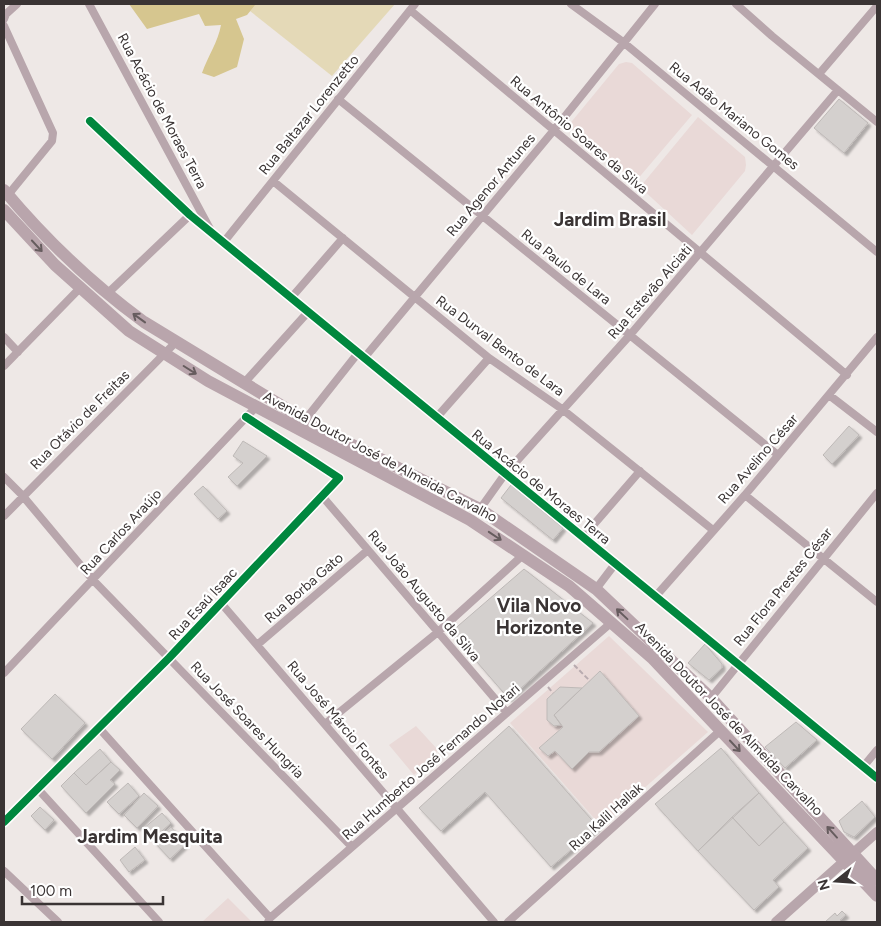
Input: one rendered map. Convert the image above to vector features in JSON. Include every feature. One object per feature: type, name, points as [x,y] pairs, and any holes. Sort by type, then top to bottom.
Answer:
[{"type":"main road","name":"Avenida Doutor José de Almeida Carvalho","points":[[6,193],[46,238],[123,307],[175,343],[305,420],[480,509],[596,589],[711,698],[849,858],[877,896]]},
{"type":"main road","name":"Avenida Doutor José de Almeida Carvalho","points":[[4,210],[80,288],[129,331],[208,381],[470,520],[569,586],[652,658],[849,858],[877,880]]},
{"type":"street","points":[[4,19],[6,14],[17,4]]},
{"type":"street","name":"Rua Acácio de Moraes Terra","points":[[89,4],[212,231]]},
{"type":"street","name":"Rua Adão Mariano Gomes","points":[[571,4],[623,42],[877,252]]},
{"type":"street","name":"Rua Agenor Antunes","points":[[305,420],[482,216],[655,4]]},
{"type":"street","points":[[739,4],[877,122]]},
{"type":"street","points":[[819,74],[877,6]]},
{"type":"street","name":"Rua Baltazar Lorenzetto","points":[[223,243],[413,7]]},
{"type":"street","name":"Rua Antônio Soares da Silva","points":[[413,7],[554,130],[846,375]]},
{"type":"street","points":[[4,26],[53,132],[52,141],[6,193]]},
{"type":"street","name":"Rua Estevão Alciati","points":[[480,509],[505,474],[630,335],[838,90]]},
{"type":"street","name":"Rua Paulo de Lara","points":[[338,99],[778,455]]},
{"type":"street","name":"Rua Acácio de Moraes Terra","points":[[90,121],[190,215],[212,231],[223,243],[877,778]]},
{"type":"street","name":"Rua Durval Bento de Lara","points":[[273,181],[489,358],[562,410],[713,530]]},
{"type":"street","points":[[108,293],[190,215]]},
{"type":"street","points":[[291,298],[343,238]]},
{"type":"street","points":[[4,366],[80,288]]},
{"type":"street","points":[[244,383],[308,312]]},
{"type":"street","points":[[4,337],[18,352]]},
{"type":"street","name":"Rua Avelino César","points":[[655,596],[745,495],[877,337]]},
{"type":"street","name":"Rua Otávio de Freitas","points":[[4,516],[22,495],[175,343]]},
{"type":"street","points":[[437,417],[489,358]]},
{"type":"street","points":[[829,395],[877,432]]},
{"type":"street","name":"Rua Carlos Araújo","points":[[4,674],[256,407]]},
{"type":"street","name":"Rua Esaú Isaac","points":[[4,822],[169,658],[339,478],[246,418]]},
{"type":"street","points":[[583,537],[640,471]]},
{"type":"street","name":"Rua José Soares Hungria","points":[[4,477],[22,495],[93,580],[352,847]]},
{"type":"street","name":"Rua Flora Prestes César","points":[[711,698],[737,663],[877,493]]},
{"type":"street","points":[[745,495],[877,602]]},
{"type":"street","name":"Rua João Augusto da Silva","points":[[322,496],[507,713]]},
{"type":"street","name":"Rua Borba Gato","points":[[257,645],[368,550]]},
{"type":"street","points":[[324,724],[438,632],[523,555]]},
{"type":"street","points":[[596,589],[616,564]]},
{"type":"street","name":"Rua José Márcio Fontes","points":[[221,603],[494,922]]},
{"type":"street","name":"Rua Humberto José Fernando Notari","points":[[269,920],[612,622]]},
{"type":"street","points":[[99,728],[269,920]]},
{"type":"street","name":"Rua Kalil Hallak","points":[[508,922],[721,730]]},
{"type":"street","points":[[863,767],[877,750]]},
{"type":"street","points":[[37,788],[160,922]]},
{"type":"street","points":[[776,922],[877,832]]},
{"type":"street","points":[[4,871],[58,922]]},
{"type":"path","points":[[569,660],[590,681]]},
{"type":"shaded area","points":[[129,4],[256,4],[247,15],[236,19],[244,39],[237,67],[214,77],[202,73],[218,37],[221,25],[205,26],[199,14],[147,29]]},
{"type":"shaded area","points":[[256,4],[395,4],[332,76],[250,11]]},
{"type":"shaded area","points":[[632,63],[692,115],[636,181],[568,126],[619,64]]},
{"type":"shaded area","points":[[698,117],[745,157],[746,165],[745,171],[692,235],[640,187]]},
{"type":"shaded area","points":[[609,636],[708,732],[601,826],[510,723]]},
{"type":"shaded area","points":[[416,726],[438,750],[414,775],[389,745]]},
{"type":"shaded area","points":[[228,898],[252,922],[202,922]]},
{"type":"building","points":[[839,99],[868,123],[844,153],[814,128]]},
{"type":"building","points":[[849,426],[859,435],[832,464],[823,455]]},
{"type":"building","points":[[243,441],[267,456],[237,486],[228,477],[243,463],[233,456]]},
{"type":"building","points":[[511,485],[563,528],[553,540],[501,498]]},
{"type":"building","points":[[203,486],[227,511],[218,519],[194,494]]},
{"type":"building","points":[[524,569],[593,623],[509,699],[451,632]]},
{"type":"building","points":[[705,644],[722,664],[722,668],[709,680],[688,663]]},
{"type":"building","points":[[600,671],[639,716],[599,752],[589,752],[572,769],[555,751],[548,756],[539,748],[563,727],[554,715]]},
{"type":"building","points":[[560,687],[582,688],[554,715],[561,725],[554,726],[547,720],[547,699]]},
{"type":"building","points":[[55,694],[85,723],[52,759],[21,729]]},
{"type":"building","points":[[796,722],[817,740],[785,768],[765,747]]},
{"type":"building","points":[[509,726],[598,827],[551,867],[485,792],[441,831],[419,808]]},
{"type":"building","points":[[721,748],[759,793],[698,851],[655,804]]},
{"type":"building","points":[[100,749],[111,762],[86,785],[74,773]]},
{"type":"building","points":[[111,762],[120,770],[110,780],[115,784],[86,813],[61,786],[74,773],[86,785]]},
{"type":"building","points":[[128,783],[139,796],[119,814],[107,802]]},
{"type":"building","points":[[144,793],[158,806],[137,828],[124,815]]},
{"type":"building","points":[[759,793],[784,822],[759,846],[732,817]]},
{"type":"building","points":[[862,801],[875,817],[854,837],[844,832],[839,821]]},
{"type":"building","points":[[40,807],[54,820],[45,830],[31,816]]},
{"type":"building","points":[[162,813],[171,823],[153,839],[144,828]]},
{"type":"building","points":[[732,817],[759,846],[784,822],[808,848],[773,880],[779,887],[754,910],[698,851]]},
{"type":"building","points":[[171,827],[186,844],[170,859],[154,842]]},
{"type":"building","points":[[135,847],[145,860],[129,872],[120,860]]},
{"type":"building","points":[[842,911],[846,915],[840,920],[842,922],[825,922],[835,913],[837,916]]},
{"type":"cycle path","points":[[90,121],[190,215],[877,778]]},
{"type":"cycle path","points":[[4,822],[169,658],[339,478],[246,417]]},
{"type":"district","name":"Jardim Brasil","points":[[610,219]]},
{"type":"district","name":"Vila Novo Horizonte","points":[[539,616]]},
{"type":"district","name":"Jardim Mesquita","points":[[150,836]]}]
